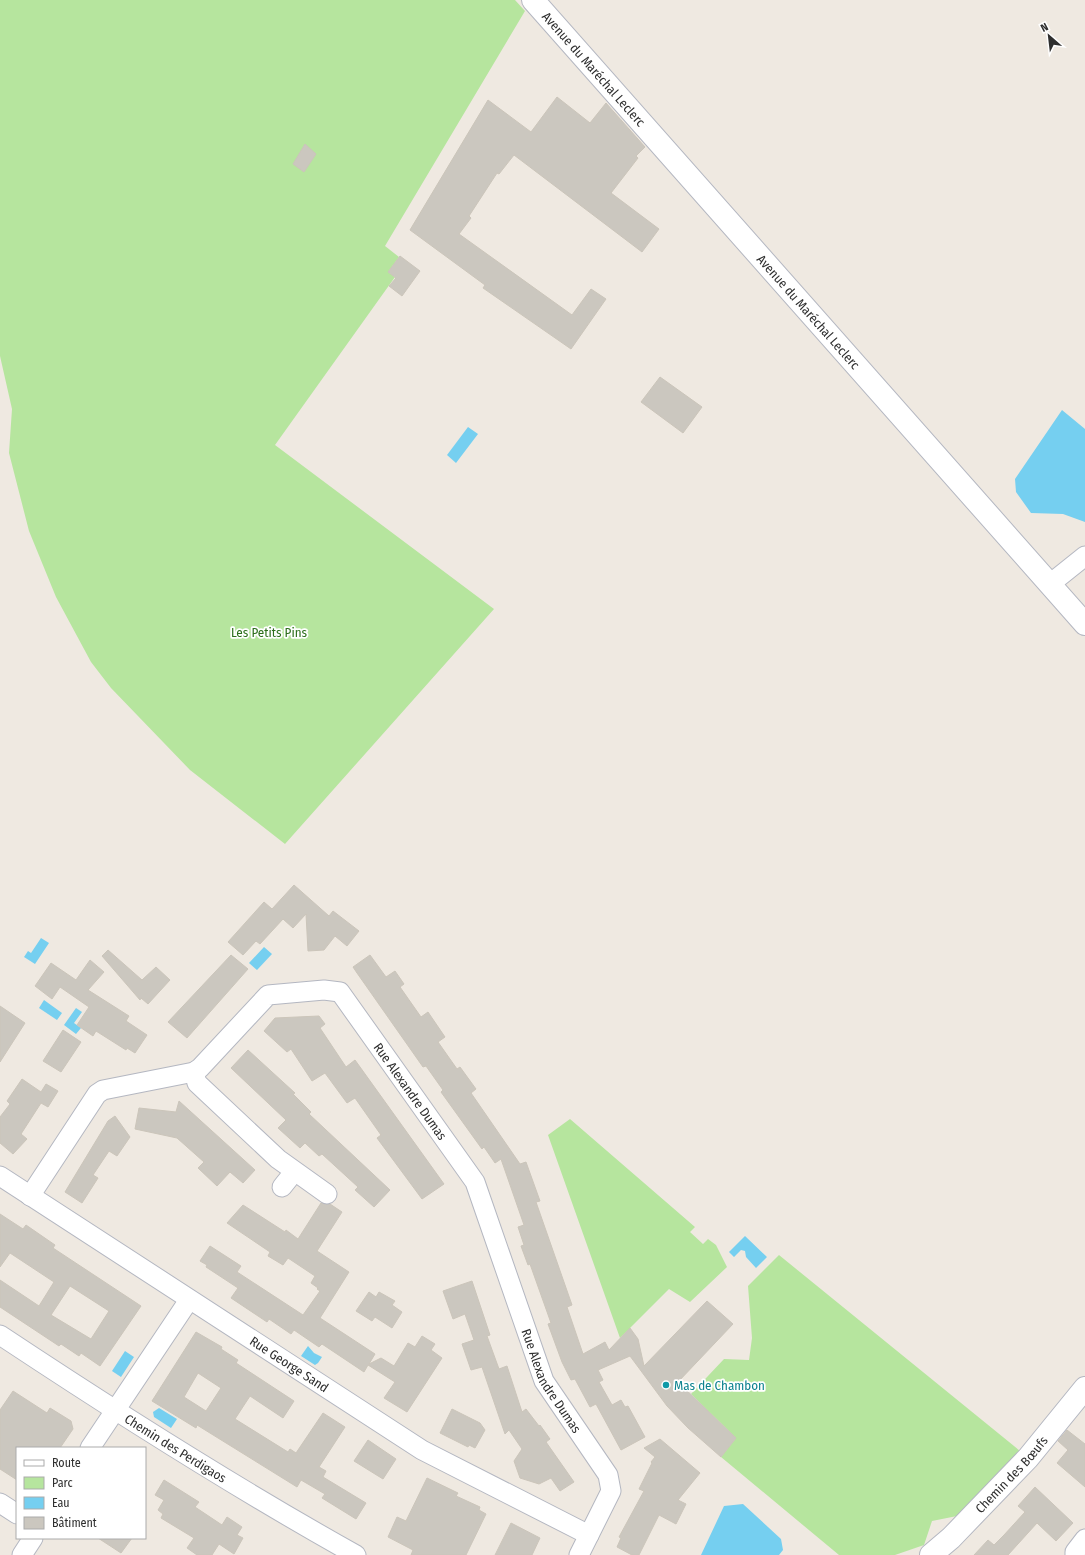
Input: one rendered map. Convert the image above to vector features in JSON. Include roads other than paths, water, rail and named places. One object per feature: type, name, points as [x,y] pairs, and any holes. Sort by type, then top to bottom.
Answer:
[{"type":"main road","name":"Avenue du Maréchal Leclerc","points":[[533,0],[1085,624]]},
{"type":"main road","name":"Chemin des Bœufs","points":[[932,1555],[951,1538],[1028,1458],[1085,1388]]},
{"type":"street","points":[[1050,584],[1085,556]]},
{"type":"street","name":"Rue Alexandre Dumas","points":[[194,1072],[200,1068],[268,995],[324,990],[340,992],[475,1182],[544,1381],[608,1475],[611,1491],[579,1555]]},
{"type":"street","points":[[30,1196],[97,1094],[103,1090],[194,1072],[197,1083],[278,1159],[294,1172],[327,1194]]},
{"type":"street","points":[[282,1187],[294,1172]]},
{"type":"street","name":"Rue George Sand","points":[[0,1176],[422,1450],[589,1536]]},
{"type":"street","points":[[91,1447],[189,1300]]},
{"type":"street","name":"Chemin des Perdigaos","points":[[0,1335],[114,1411],[279,1512],[356,1555]]},
{"type":"street","points":[[0,1503],[16,1513]]},
{"type":"street","points":[[22,1555],[32,1539]]},
{"type":"street","points":[[1075,1555],[1074,1552],[1085,1539]]},
{"type":"water","points":[[1062,410],[1085,429],[1085,522],[1063,514],[1031,513],[1016,492],[1015,479]]},
{"type":"water","points":[[468,427],[478,434],[456,463],[447,455]]},
{"type":"water","points":[[41,938],[49,943],[35,964],[24,957],[28,951],[31,953]]},
{"type":"water","points":[[264,947],[272,954],[257,970],[249,963]]},
{"type":"water","points":[[44,1000],[62,1013],[57,1020],[39,1008]]},
{"type":"water","points":[[76,1008],[82,1012],[74,1023],[81,1028],[76,1034],[64,1025]]},
{"type":"water","points":[[745,1236],[767,1257],[756,1268],[746,1257],[745,1251],[741,1250],[734,1257],[729,1252]]},
{"type":"water","points":[[308,1346],[314,1353],[322,1357],[315,1365],[301,1356]]},
{"type":"water","points":[[125,1351],[134,1357],[121,1377],[112,1371]]},
{"type":"water","points":[[159,1408],[177,1419],[171,1428],[154,1417],[153,1412]]},
{"type":"water","points":[[743,1504],[781,1539],[783,1550],[779,1555],[701,1555],[724,1506]]},
{"type":"place","name":"Mas de Chambon","points":[[666,1385]]},
{"type":"park label","name":"Les Petits Pins","points":[[269,632]]}]
